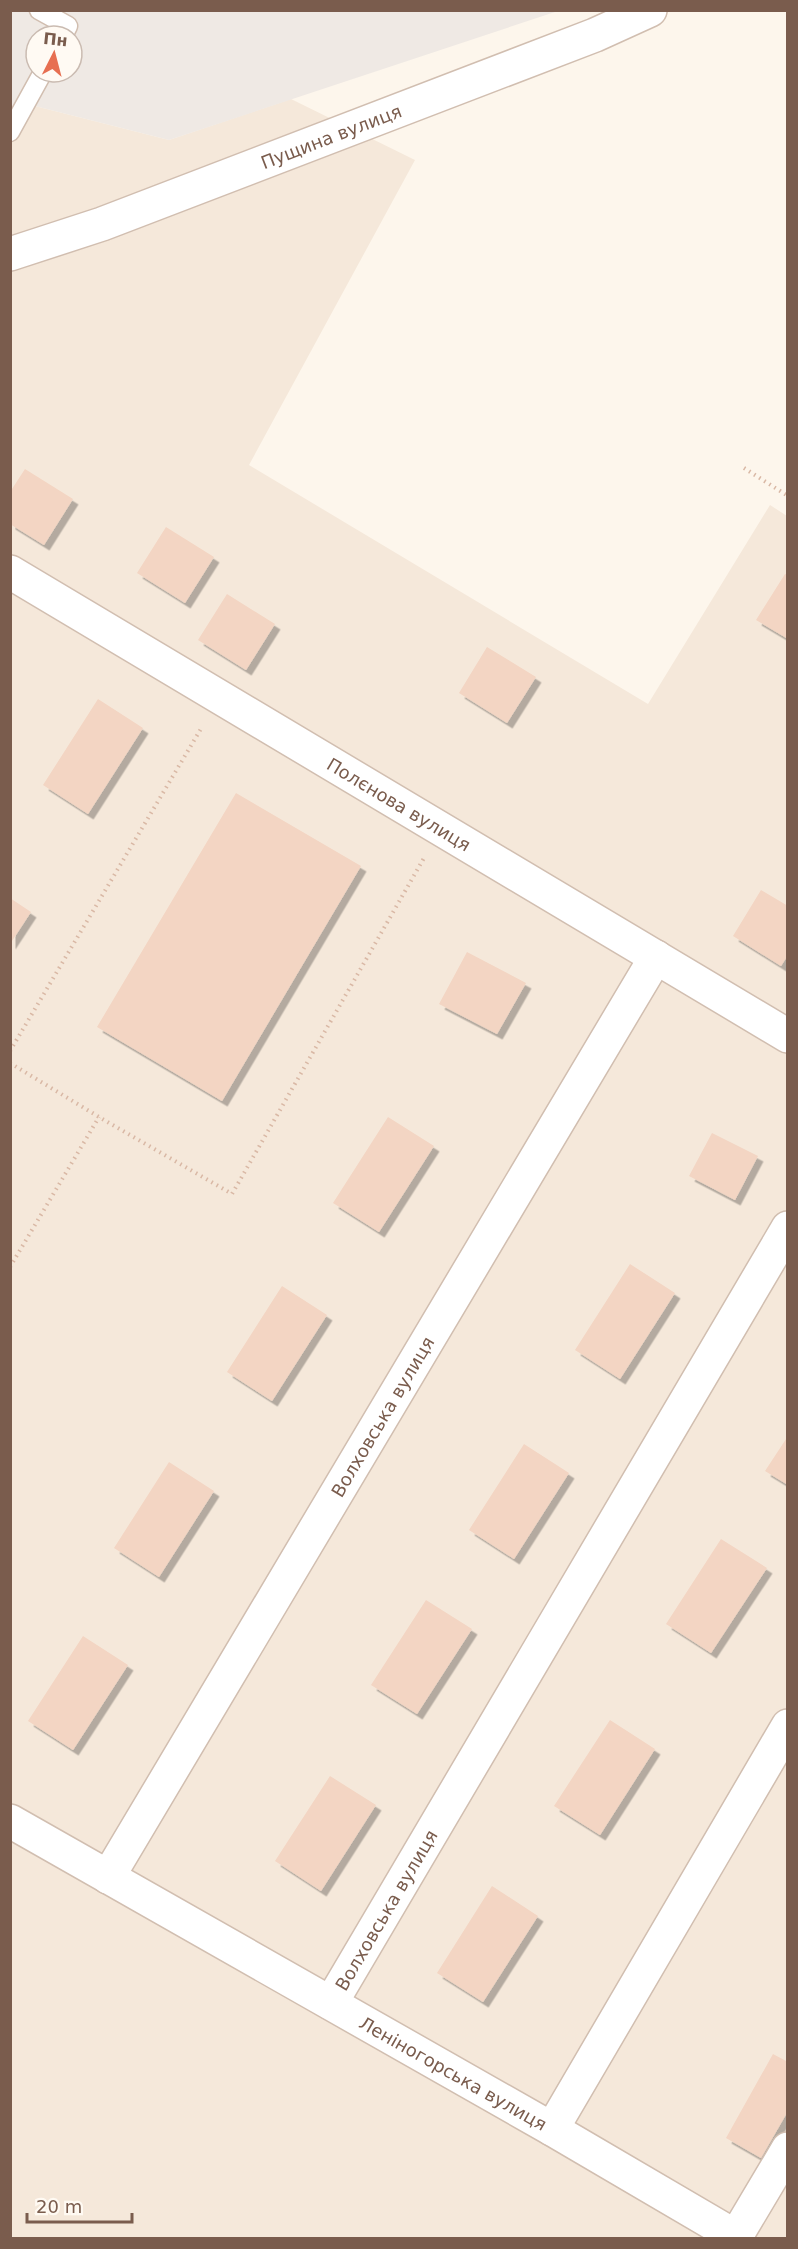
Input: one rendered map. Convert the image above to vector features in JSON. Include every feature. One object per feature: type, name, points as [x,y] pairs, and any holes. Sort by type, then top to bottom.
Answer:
[{"type":"street","name":"Пущина вулиця","points":[[10,254],[146,207],[595,35],[650,10]]},
{"type":"street","name":"Полєнова вулиця","points":[[10,572],[788,1036]]},
{"type":"street","name":"Волховська вулиця","points":[[108,1877],[656,957]]},
{"type":"street","name":"Волховська вулиця","points":[[331,2004],[788,1228]]},
{"type":"street","points":[[552,2129],[788,1726]]},
{"type":"street","name":"Леніногорська вулиця","points":[[10,1821],[552,2129],[736,2238]]},
{"type":"street","points":[[736,2238],[788,2149]]},
{"type":"lane","points":[[39,10],[64,24]]},
{"type":"lane","points":[[10,132],[36,84]]},
{"type":"path","points":[[744,468],[788,496]]},
{"type":"path","points":[[10,1051],[220,697]]},
{"type":"path","points":[[10,1063],[232,1194],[441,829]]},
{"type":"path","points":[[10,1267],[99,1117]]},
{"type":"shaded area","points":[[11,11],[558,11],[169,140],[31,105],[11,136]]},
{"type":"shaded area","points":[[291,99],[415,160],[249,465],[648,704],[770,505],[787,516],[787,2238],[11,2238],[10,136],[31,105],[169,140]]},
{"type":"building","points":[[25,469],[73,499],[44,545],[10,524],[10,492]]},
{"type":"building","points":[[166,527],[214,557],[185,603],[137,573]]},
{"type":"building","points":[[785,574],[788,575],[788,639],[756,620]]},
{"type":"building","points":[[227,594],[275,624],[246,670],[198,640]]},
{"type":"building","points":[[487,647],[536,677],[507,723],[459,693]]},
{"type":"building","points":[[98,699],[143,728],[88,814],[43,785]]},
{"type":"building","points":[[236,793],[361,866],[222,1101],[97,1027]]},
{"type":"building","points":[[761,890],[788,906],[788,955],[781,966],[733,936]]},
{"type":"building","points":[[10,898],[31,912],[10,944]]},
{"type":"building","points":[[467,952],[526,983],[497,1034],[439,1004]]},
{"type":"building","points":[[388,1117],[434,1146],[379,1232],[333,1203]]},
{"type":"building","points":[[712,1133],[758,1156],[735,1200],[689,1176]]},
{"type":"building","points":[[630,1264],[675,1293],[620,1379],[575,1350]]},
{"type":"building","points":[[282,1286],[327,1315],[272,1401],[227,1372]]},
{"type":"building","points":[[788,1436],[788,1485],[765,1471]]},
{"type":"building","points":[[524,1444],[569,1473],[514,1559],[469,1530]]},
{"type":"building","points":[[169,1462],[214,1491],[159,1577],[114,1548]]},
{"type":"building","points":[[721,1539],[767,1568],[711,1653],[666,1624]]},
{"type":"building","points":[[426,1600],[472,1629],[417,1714],[371,1685]]},
{"type":"building","points":[[83,1636],[128,1665],[73,1750],[28,1721]]},
{"type":"building","points":[[610,1720],[655,1749],[600,1835],[554,1806]]},
{"type":"building","points":[[330,1776],[376,1805],[321,1891],[275,1861]]},
{"type":"building","points":[[492,1886],[538,1916],[483,2002],[437,1973]]},
{"type":"building","points":[[773,2054],[788,2062],[788,2111],[761,2158],[726,2138]]}]
